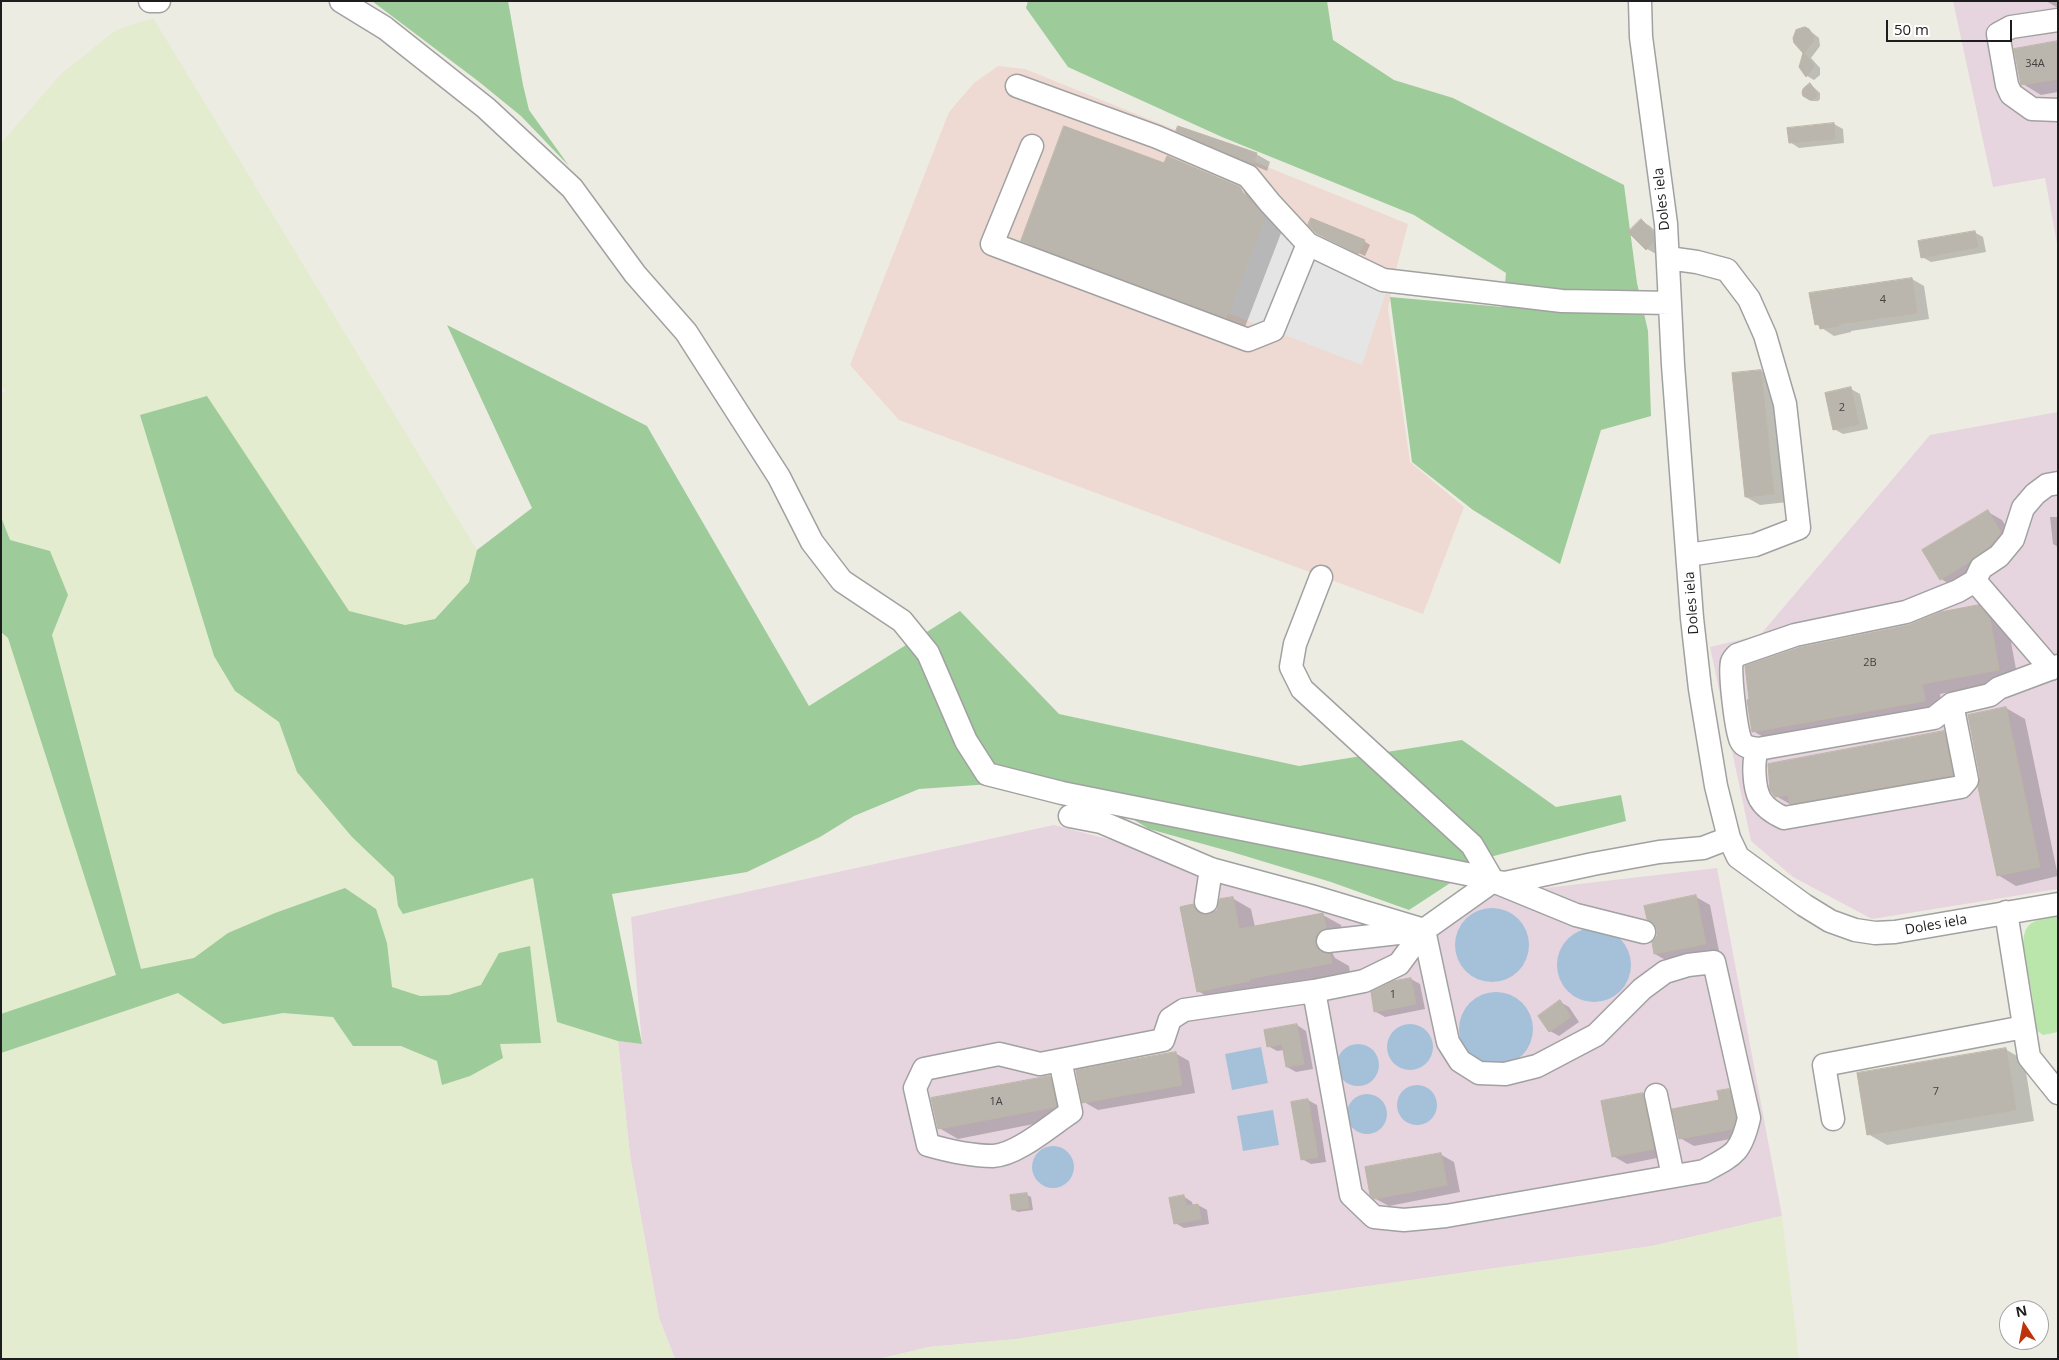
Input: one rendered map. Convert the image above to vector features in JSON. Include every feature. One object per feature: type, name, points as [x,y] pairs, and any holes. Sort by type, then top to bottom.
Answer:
[{"type":"street","points":[[150,1],[159,1]]},
{"type":"street","points":[[341,1],[385,28],[478,102],[572,188],[636,274],[686,332],[779,477],[812,542],[842,581],[902,621],[928,653],[966,741],[986,774],[1062,794],[1359,851],[1505,883],[1602,862],[1659,852],[1703,848],[1729,838]]},
{"type":"street","name":"Doles iela","points":[[1640,1],[1641,37],[1662,186],[1688,555],[1700,689],[1716,786],[1729,838],[1738,857],[1804,905],[1830,921],[1855,930],[1875,933],[1895,932],[2058,904]]},
{"type":"street","points":[[2058,20],[2011,27],[1998,34],[2007,85],[2011,94],[2032,109],[2058,110]]},
{"type":"street","points":[[1018,86],[1157,137],[1248,176],[1308,244],[1383,280],[1562,301],[1670,303]]},
{"type":"street","points":[[1032,146],[992,244],[1248,340],[1273,330],[1308,244]]},
{"type":"street","points":[[1668,258],[1697,262],[1726,270],[1749,298],[1766,335],[1785,404],[1799,528],[1755,545],[1688,555]]},
{"type":"street","points":[[1975,580],[2054,668],[1999,688],[1990,695],[1952,704],[1934,718],[1758,749],[1747,747],[1741,742],[1732,679],[1732,662],[1737,655],[1812,630],[1906,612],[1958,591],[1975,580],[1981,568],[1999,556],[2013,539],[2023,508],[2034,494],[2047,485],[2058,483]]},
{"type":"street","points":[[1321,577],[1295,644],[1291,667],[1302,689],[1472,845],[1493,881],[1576,916],[1644,932]]},
{"type":"street","points":[[1758,749],[1753,758],[1759,798],[1772,813],[1784,818],[1962,787],[1967,780],[1952,704]]},
{"type":"street","points":[[1070,816],[1101,822],[1211,869],[1312,896],[1424,930]]},
{"type":"street","points":[[1206,902],[1211,869]]},
{"type":"street","points":[[1060,1060],[1071,1112],[1016,1149],[995,1156],[952,1151],[928,1145],[915,1088],[924,1070],[999,1054],[1040,1064],[1060,1060],[1163,1040],[1170,1019],[1184,1010],[1222,996],[1314,991],[1364,981],[1398,964],[1424,930],[1493,881]]},
{"type":"street","points":[[2006,912],[2029,1057],[2058,1093]]},
{"type":"street","points":[[1328,941],[1424,930]]},
{"type":"street","points":[[1314,991],[1351,1195],[1374,1217],[1404,1220],[1446,1216],[1704,1171],[1730,1157],[1744,1140],[1749,1118],[1714,962],[1688,965],[1665,972],[1642,989],[1596,1035],[1537,1066],[1505,1074],[1479,1073],[1460,1061],[1448,1042],[1424,930]]},
{"type":"street","points":[[1833,1119],[1824,1065],[2024,1028]]},
{"type":"street","points":[[1656,1095],[1673,1176]]},
{"type":"shaded area","points":[[1953,1],[2058,1],[2058,249],[2045,178],[1993,187]]},
{"type":"shaded area","points":[[998,66],[1025,69],[1408,224],[1393,281],[1388,309],[1410,462],[1464,507],[1423,614],[899,420],[850,365],[949,112],[974,83]]},
{"type":"shaded area","points":[[1270,203],[1308,244],[1391,277],[1362,365],[1228,313]]},
{"type":"shaded area","points":[[2058,412],[2058,889],[1872,919],[1793,877],[1751,841],[1710,647],[1760,635],[1930,435]]},
{"type":"shaded area","points":[[1054,825],[1414,919],[1485,895],[1717,868],[1782,1216],[1652,1246],[1206,1309],[1017,1339],[929,1347],[879,1359],[675,1359],[659,1318],[630,1156],[618,1041],[642,1044],[631,917]]},
{"type":"green space","points":[[372,1],[508,1],[529,110],[569,166],[521,116]]},
{"type":"green space","points":[[1028,1],[1327,1],[1333,40],[1394,80],[1453,98],[1624,185],[1637,283],[1648,331],[1651,416],[1601,430],[1560,564],[1473,510],[1412,462],[1390,297],[1503,307],[1506,273],[1414,215],[1222,137],[1068,67],[1026,8]]},
{"type":"green space","points":[[153,18],[477,550],[469,582],[435,619],[405,625],[349,611],[207,396],[235,691],[279,722],[298,772],[352,837],[394,877],[398,906],[533,877],[557,1022],[618,1041],[630,1156],[659,1318],[675,1359],[1,1359],[1,393],[6,392],[1,384],[1,143],[61,74],[116,30]]},
{"type":"green space","points":[[447,325],[647,426],[809,706],[960,611],[1059,714],[1299,766],[1462,740],[1556,807],[1621,795],[1626,821],[1490,857],[1409,910],[1331,882],[1149,829],[1077,785],[1005,783],[919,789],[854,816],[820,837],[747,872],[612,894],[642,1044],[618,1041],[557,1022],[533,878],[403,914],[398,906],[394,877],[352,837],[297,772],[279,722],[235,691],[214,656],[140,415],[207,396],[349,611],[405,625],[435,619],[469,582],[477,550],[532,508]]},
{"type":"green space","points":[[1,517],[10,540],[50,551],[68,595],[52,635],[141,969],[194,958],[228,933],[275,913],[345,888],[376,909],[387,943],[392,987],[420,996],[449,995],[481,985],[499,953],[530,946],[541,1043],[500,1044],[503,1058],[470,1076],[442,1085],[437,1061],[401,1046],[353,1046],[333,1017],[283,1013],[223,1024],[178,993],[1,1053],[1,1014],[116,975],[8,638],[1,632]]},
{"type":"green space","points":[[2058,916],[2058,1032],[2043,1035],[2036,1030],[2034,1021],[2033,999],[2024,955],[2023,939],[2030,924],[2038,920]]},
{"type":"green space","points":[[1782,1216],[1799,1359],[879,1359],[929,1347],[1017,1339],[1206,1309],[1652,1246]]},
{"type":"water","points":[[1492,908],[1513,914],[1523,924],[1529,945],[1523,966],[1513,976],[1492,982],[1471,976],[1461,966],[1455,945],[1461,924],[1471,914]]},
{"type":"water","points":[[1594,928],[1608,931],[1620,939],[1628,951],[1631,965],[1628,979],[1620,991],[1608,999],[1594,1002],[1580,999],[1568,991],[1560,979],[1557,965],[1560,951],[1568,939],[1580,931]]},
{"type":"water","points":[[1496,992],[1510,995],[1522,1003],[1530,1015],[1533,1029],[1530,1043],[1522,1055],[1510,1063],[1496,1066],[1482,1063],[1470,1055],[1462,1043],[1459,1029],[1462,1015],[1470,1003],[1482,995]]},
{"type":"water","points":[[1415,1024],[1419,1025],[1429,1034],[1432,1038],[1432,1056],[1423,1066],[1415,1070],[1405,1070],[1397,1066],[1388,1056],[1387,1042],[1391,1034],[1401,1025]]},
{"type":"water","points":[[1358,1044],[1373,1050],[1379,1065],[1373,1080],[1358,1086],[1343,1080],[1337,1065],[1343,1050]]},
{"type":"water","points":[[1261,1047],[1268,1083],[1232,1090],[1225,1054]]},
{"type":"water","points":[[1413,1085],[1421,1085],[1428,1088],[1434,1094],[1437,1105],[1434,1116],[1428,1122],[1421,1125],[1413,1125],[1406,1122],[1400,1116],[1397,1109],[1397,1101],[1400,1094],[1406,1088]]},
{"type":"water","points":[[1363,1094],[1371,1094],[1378,1097],[1384,1103],[1387,1114],[1384,1125],[1378,1131],[1371,1134],[1363,1134],[1356,1131],[1350,1125],[1347,1118],[1347,1110],[1350,1103],[1356,1097]]},
{"type":"water","points":[[1273,1110],[1279,1145],[1243,1151],[1237,1116]]},
{"type":"water","points":[[1057,1146],[1065,1149],[1071,1155],[1074,1167],[1071,1179],[1065,1185],[1049,1188],[1041,1185],[1035,1179],[1032,1163],[1035,1155],[1041,1149]]},
{"type":"building","points":[[1805,27],[1809,29],[1814,37],[1813,42],[1804,53],[1813,63],[1814,67],[1806,77],[1799,67],[1803,53],[1794,43],[1793,38],[1796,30]]},
{"type":"building","points":[[2058,41],[2058,79],[2021,85],[2014,49]]},
{"type":"building","points":[[1810,83],[1817,93],[1816,97],[1810,100],[1803,96],[1802,93],[1803,89]]},
{"type":"building","points":[[1834,123],[1835,139],[1789,143],[1787,128]]},
{"type":"building","points":[[1064,126],[1164,163],[1167,156],[1240,187],[1243,193],[1265,216],[1226,318],[1021,241]]},
{"type":"building","points":[[1178,126],[1257,153],[1253,164],[1176,131]]},
{"type":"building","points":[[1311,218],[1365,240],[1358,254],[1316,233],[1308,225]]},
{"type":"building","points":[[1641,219],[1653,232],[1654,242],[1646,250],[1628,232]]},
{"type":"building","points":[[1975,231],[1978,247],[1921,258],[1918,241]]},
{"type":"building","points":[[1912,278],[1917,313],[1839,324],[1839,326],[1820,329],[1819,324],[1815,325],[1809,293]]},
{"type":"building","points":[[1761,370],[1774,494],[1745,497],[1732,373]]},
{"type":"building","points":[[1851,387],[1859,424],[1833,430],[1825,393]]},
{"type":"building","points":[[1988,510],[2001,533],[1990,546],[1940,580],[1922,550]]},
{"type":"building","points":[[1979,605],[1990,619],[1999,670],[1922,684],[1925,701],[1752,732],[1747,700],[1749,699],[1745,666],[1798,648],[1909,625],[1941,612]]},
{"type":"building","points":[[2006,707],[2040,867],[1997,876],[1978,787],[1980,777],[1968,715]]},
{"type":"building","points":[[1944,731],[1953,775],[1790,804],[1788,795],[1775,797],[1770,790],[1768,764]]},
{"type":"building","points":[[1696,895],[1706,944],[1654,954],[1652,942],[1657,936],[1657,929],[1647,919],[1644,906]]},
{"type":"building","points":[[1233,897],[1239,929],[1323,913],[1326,928],[1316,935],[1315,943],[1322,953],[1330,954],[1332,963],[1249,979],[1249,981],[1197,992],[1180,907],[1193,904],[1198,913],[1205,915],[1217,910],[1220,899]]},
{"type":"building","points":[[1411,978],[1416,1004],[1374,1012],[1371,992],[1394,981]]},
{"type":"building","points":[[1560,1000],[1571,1017],[1549,1032],[1538,1016]]},
{"type":"building","points":[[1297,1024],[1304,1064],[1286,1067],[1282,1044],[1267,1047],[1264,1030]]},
{"type":"building","points":[[2006,1048],[2016,1110],[1867,1135],[1857,1073]]},
{"type":"building","points":[[1176,1052],[1182,1085],[1082,1103],[1076,1070]]},
{"type":"building","points":[[1050,1076],[1055,1107],[938,1129],[931,1098]]},
{"type":"building","points":[[1729,1089],[1736,1118],[1732,1129],[1679,1139],[1672,1109],[1719,1100],[1717,1091]]},
{"type":"building","points":[[1643,1093],[1654,1149],[1612,1157],[1601,1101]]},
{"type":"building","points":[[1308,1099],[1318,1157],[1301,1160],[1291,1102]]},
{"type":"building","points":[[1441,1153],[1447,1185],[1374,1199],[1370,1195],[1365,1167]]},
{"type":"building","points":[[1027,1193],[1029,1208],[1012,1210],[1010,1195]]},
{"type":"building","points":[[1184,1195],[1186,1206],[1198,1204],[1201,1219],[1174,1224],[1169,1198]]}]
